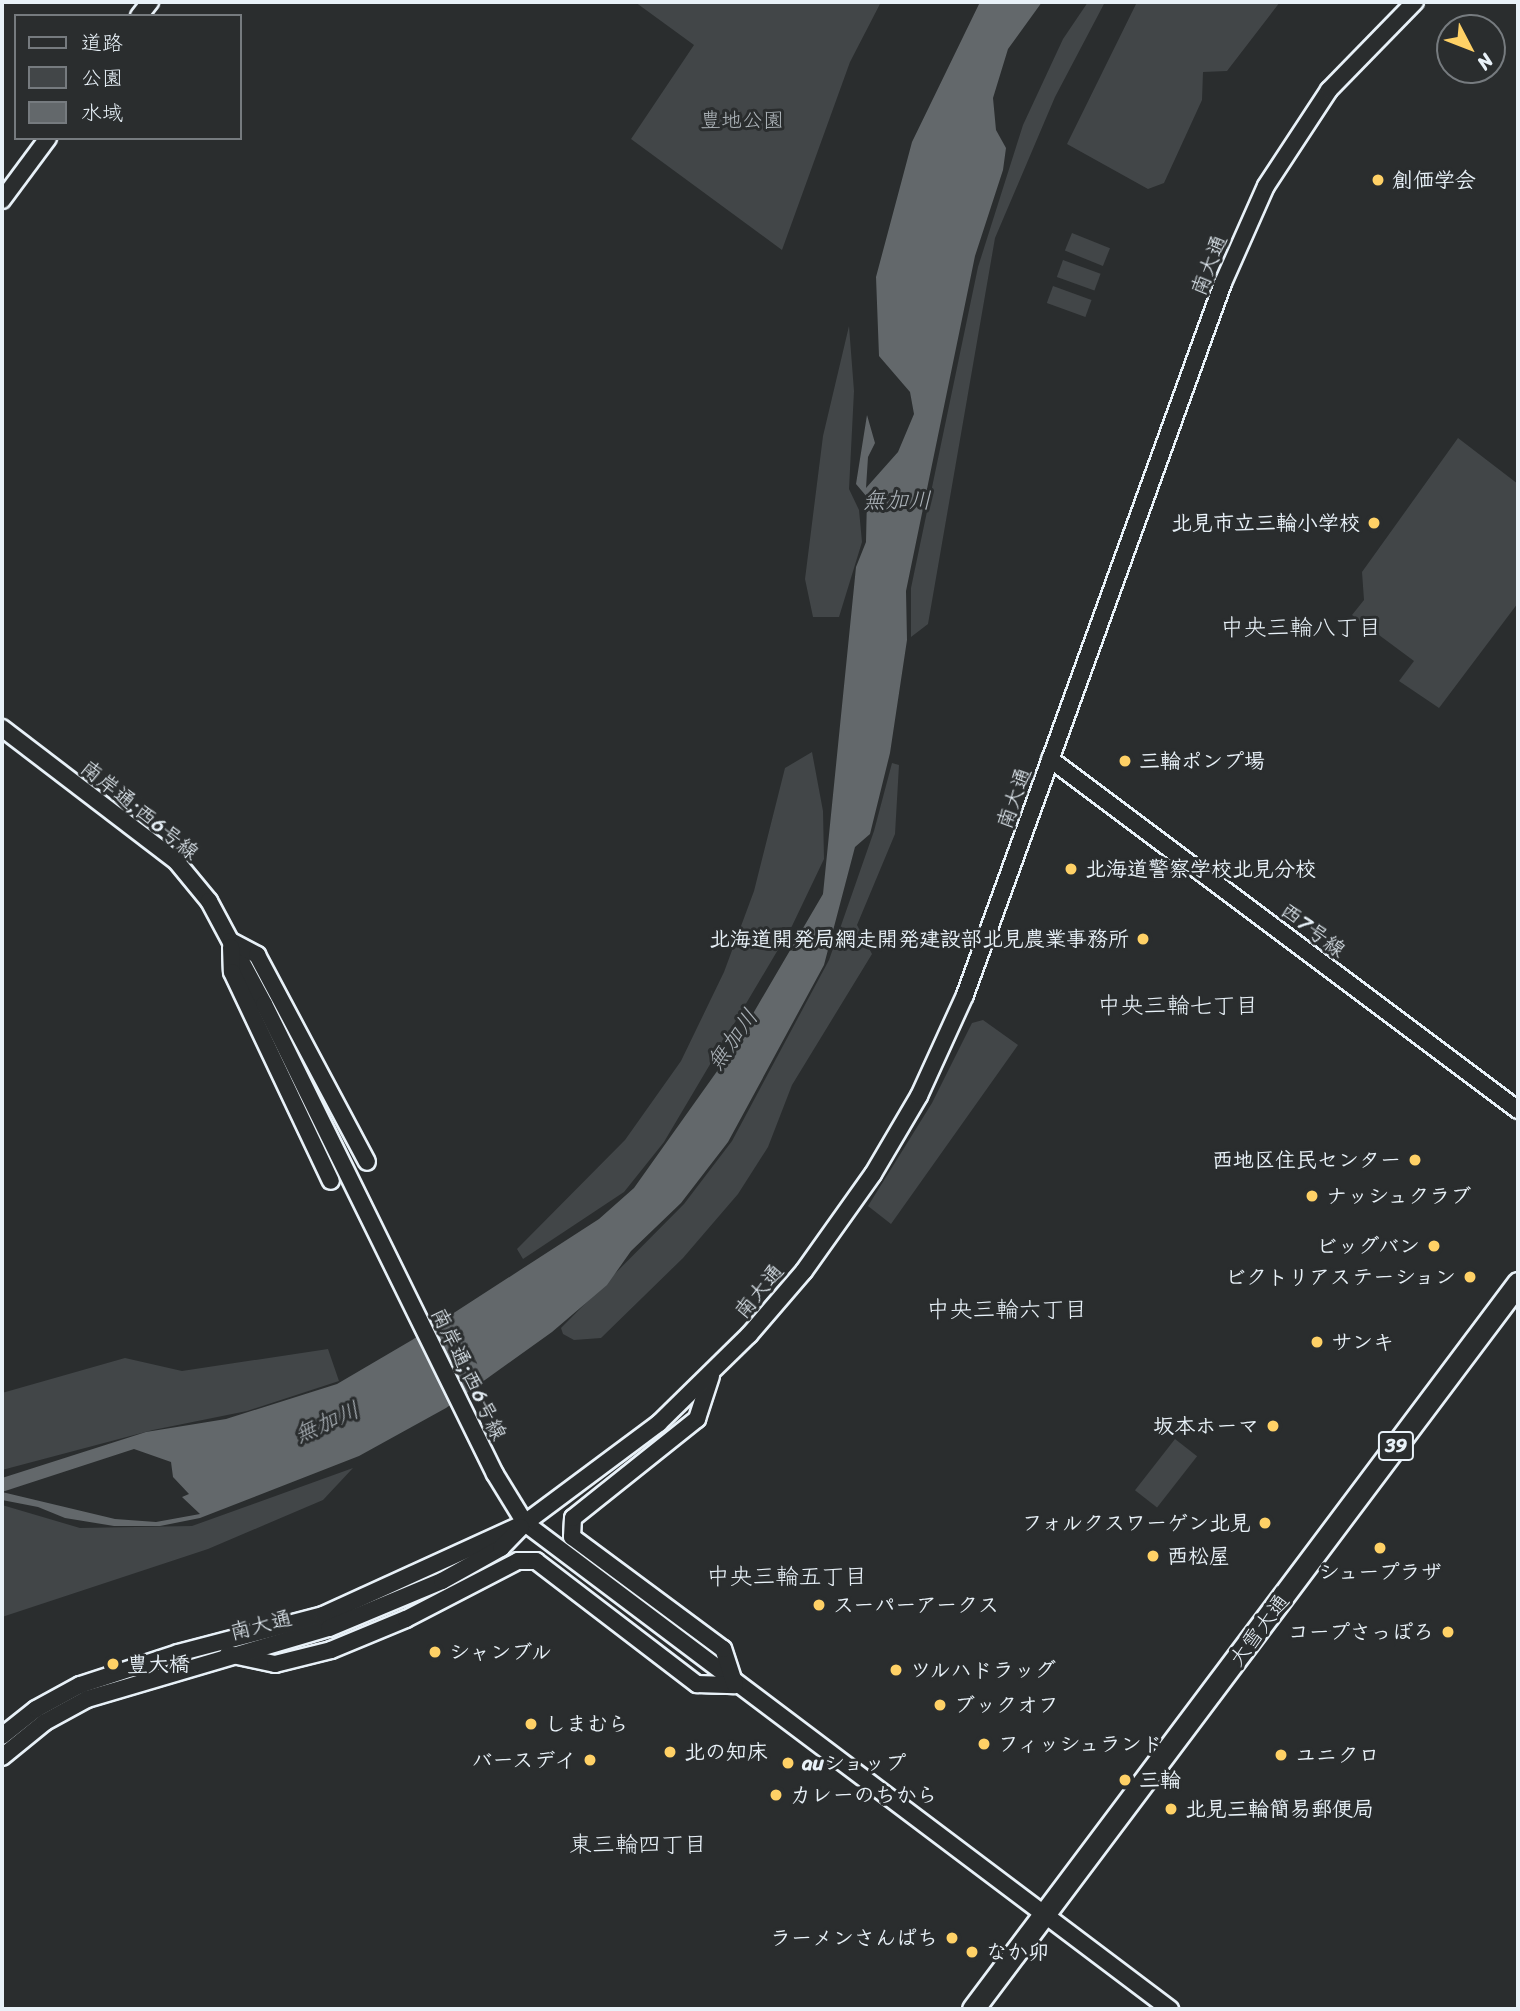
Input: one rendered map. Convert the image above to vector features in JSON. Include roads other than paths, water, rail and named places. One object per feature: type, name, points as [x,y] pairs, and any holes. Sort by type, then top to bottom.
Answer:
[{"type":"highway","name":"大雪大通","points":[[973,2009],[1518,1283]]},
{"type":"street","name":"南大通","points":[[2,1736],[36,1709],[80,1685],[178,1653],[323,1615],[525,1522],[598,1472],[712,1374],[804,1271],[873,1174],[919,1096],[965,995],[1223,283],[1266,186],[1329,90],[1415,2]]},
{"type":"street","points":[[2,200],[47,140]]},
{"type":"street","name":"南岸通;西6号線","points":[[2,728],[176,861],[209,901],[495,1474],[525,1522],[734,1685],[1170,2009]]},
{"type":"street","name":"西7号線","points":[[1050,759],[1518,1110]]},
{"type":"street","points":[[231,941],[257,955],[367,1162]]},
{"type":"street","points":[[231,941],[232,972],[331,1181]]},
{"type":"street","points":[[228,1654],[275,1664],[331,1650],[406,1619],[518,1561],[536,1561],[697,1684],[734,1685],[723,1649],[572,1537],[573,1518],[697,1419],[712,1374]]},
{"type":"street","name":"南大通","points":[[2,1757],[45,1722],[87,1699],[228,1654],[329,1628],[442,1581],[501,1548],[525,1522]]},
{"type":"water","name":"無加川","points":[[980,2],[1042,2],[1008,49],[993,98],[996,130],[1006,148],[1003,170],[975,256],[906,591],[907,640],[890,753],[870,834],[855,847],[824,965],[728,1142],[681,1203],[631,1251],[607,1285],[552,1332],[446,1408],[359,1456],[200,1518],[160,1526],[114,1526],[65,1518],[38,1507],[2,1500],[2,1492],[2,1478],[146,1432],[226,1419],[337,1384],[412,1340],[599,1219],[634,1188],[730,1053],[823,894],[856,567],[866,542],[867,497],[856,484],[867,415],[875,443],[868,457],[866,488],[898,452],[914,414],[910,392],[879,356],[876,277],[912,142]],"holes":[[[134,1449],[171,1462],[173,1477],[189,1494],[182,1497],[200,1514],[156,1522],[115,1519],[2,1492]]]},
{"type":"place","name":"創価学会","points":[[1378,180]]},
{"type":"place","name":"北見市立三輪小学校","points":[[1374,523]]},
{"type":"place","name":"三輪ポンプ場","points":[[1125,761]]},
{"type":"place","name":"北海道警察学校北見分校","points":[[1071,869]]},
{"type":"place","name":"北海道開発局網走開発建設部北見農業事務所","points":[[1143,939]]},
{"type":"place","name":"西地区住民センター","points":[[1415,1160]]},
{"type":"place","name":"ナッシュクラブ","points":[[1312,1196]]},
{"type":"place","name":"ビッグバン","points":[[1434,1246]]},
{"type":"place","name":"ビクトリアステーション","points":[[1470,1277]]},
{"type":"place","name":"サンキ","points":[[1317,1342]]},
{"type":"place","name":"坂本ホーマ","points":[[1273,1426]]},
{"type":"place","name":"フォルクスワーゲン北見","points":[[1265,1523]]},
{"type":"place","name":"シュープラザ","points":[[1380,1548]]},
{"type":"place","name":"西松屋","points":[[1153,1556]]},
{"type":"place","name":"スーパーアークス","points":[[819,1605]]},
{"type":"place","name":"コープさっぽろ","points":[[1448,1632]]},
{"type":"place","name":"シャンブル","points":[[435,1652]]},
{"type":"place","name":"豊大橋","points":[[113,1664]]},
{"type":"place","name":"ツルハドラッグ","points":[[896,1670]]},
{"type":"place","name":"ブックオフ","points":[[940,1705]]},
{"type":"place","name":"しまむら","points":[[531,1724]]},
{"type":"place","name":"フィッシュランド","points":[[984,1744]]},
{"type":"place","name":"北の知床","points":[[670,1752]]},
{"type":"place","name":"ユニクロ","points":[[1281,1755]]},
{"type":"place","name":"バースデイ","points":[[590,1760]]},
{"type":"place","name":"auショップ","points":[[788,1763]]},
{"type":"place","name":"三輪","points":[[1125,1780]]},
{"type":"place","name":"カレーのちから","points":[[776,1795]]},
{"type":"place","name":"北見三輪簡易郵便局","points":[[1171,1809]]},
{"type":"place","name":"ラーメンさんぱち","points":[[952,1938]]},
{"type":"place","name":"なか卯","points":[[972,1952]]},
{"type":"district","name":"中央三輪八丁目","points":[[1301,628]]},
{"type":"district","name":"中央三輪七丁目","points":[[1178,1006]]},
{"type":"district","name":"中央三輪六丁目","points":[[1007,1310]]},
{"type":"district","name":"中央三輪五丁目","points":[[787,1577]]},
{"type":"district","name":"東三輪四丁目","points":[[638,1845]]},
{"type":"park label","name":"豊地公園","points":[[742,120]]}]
